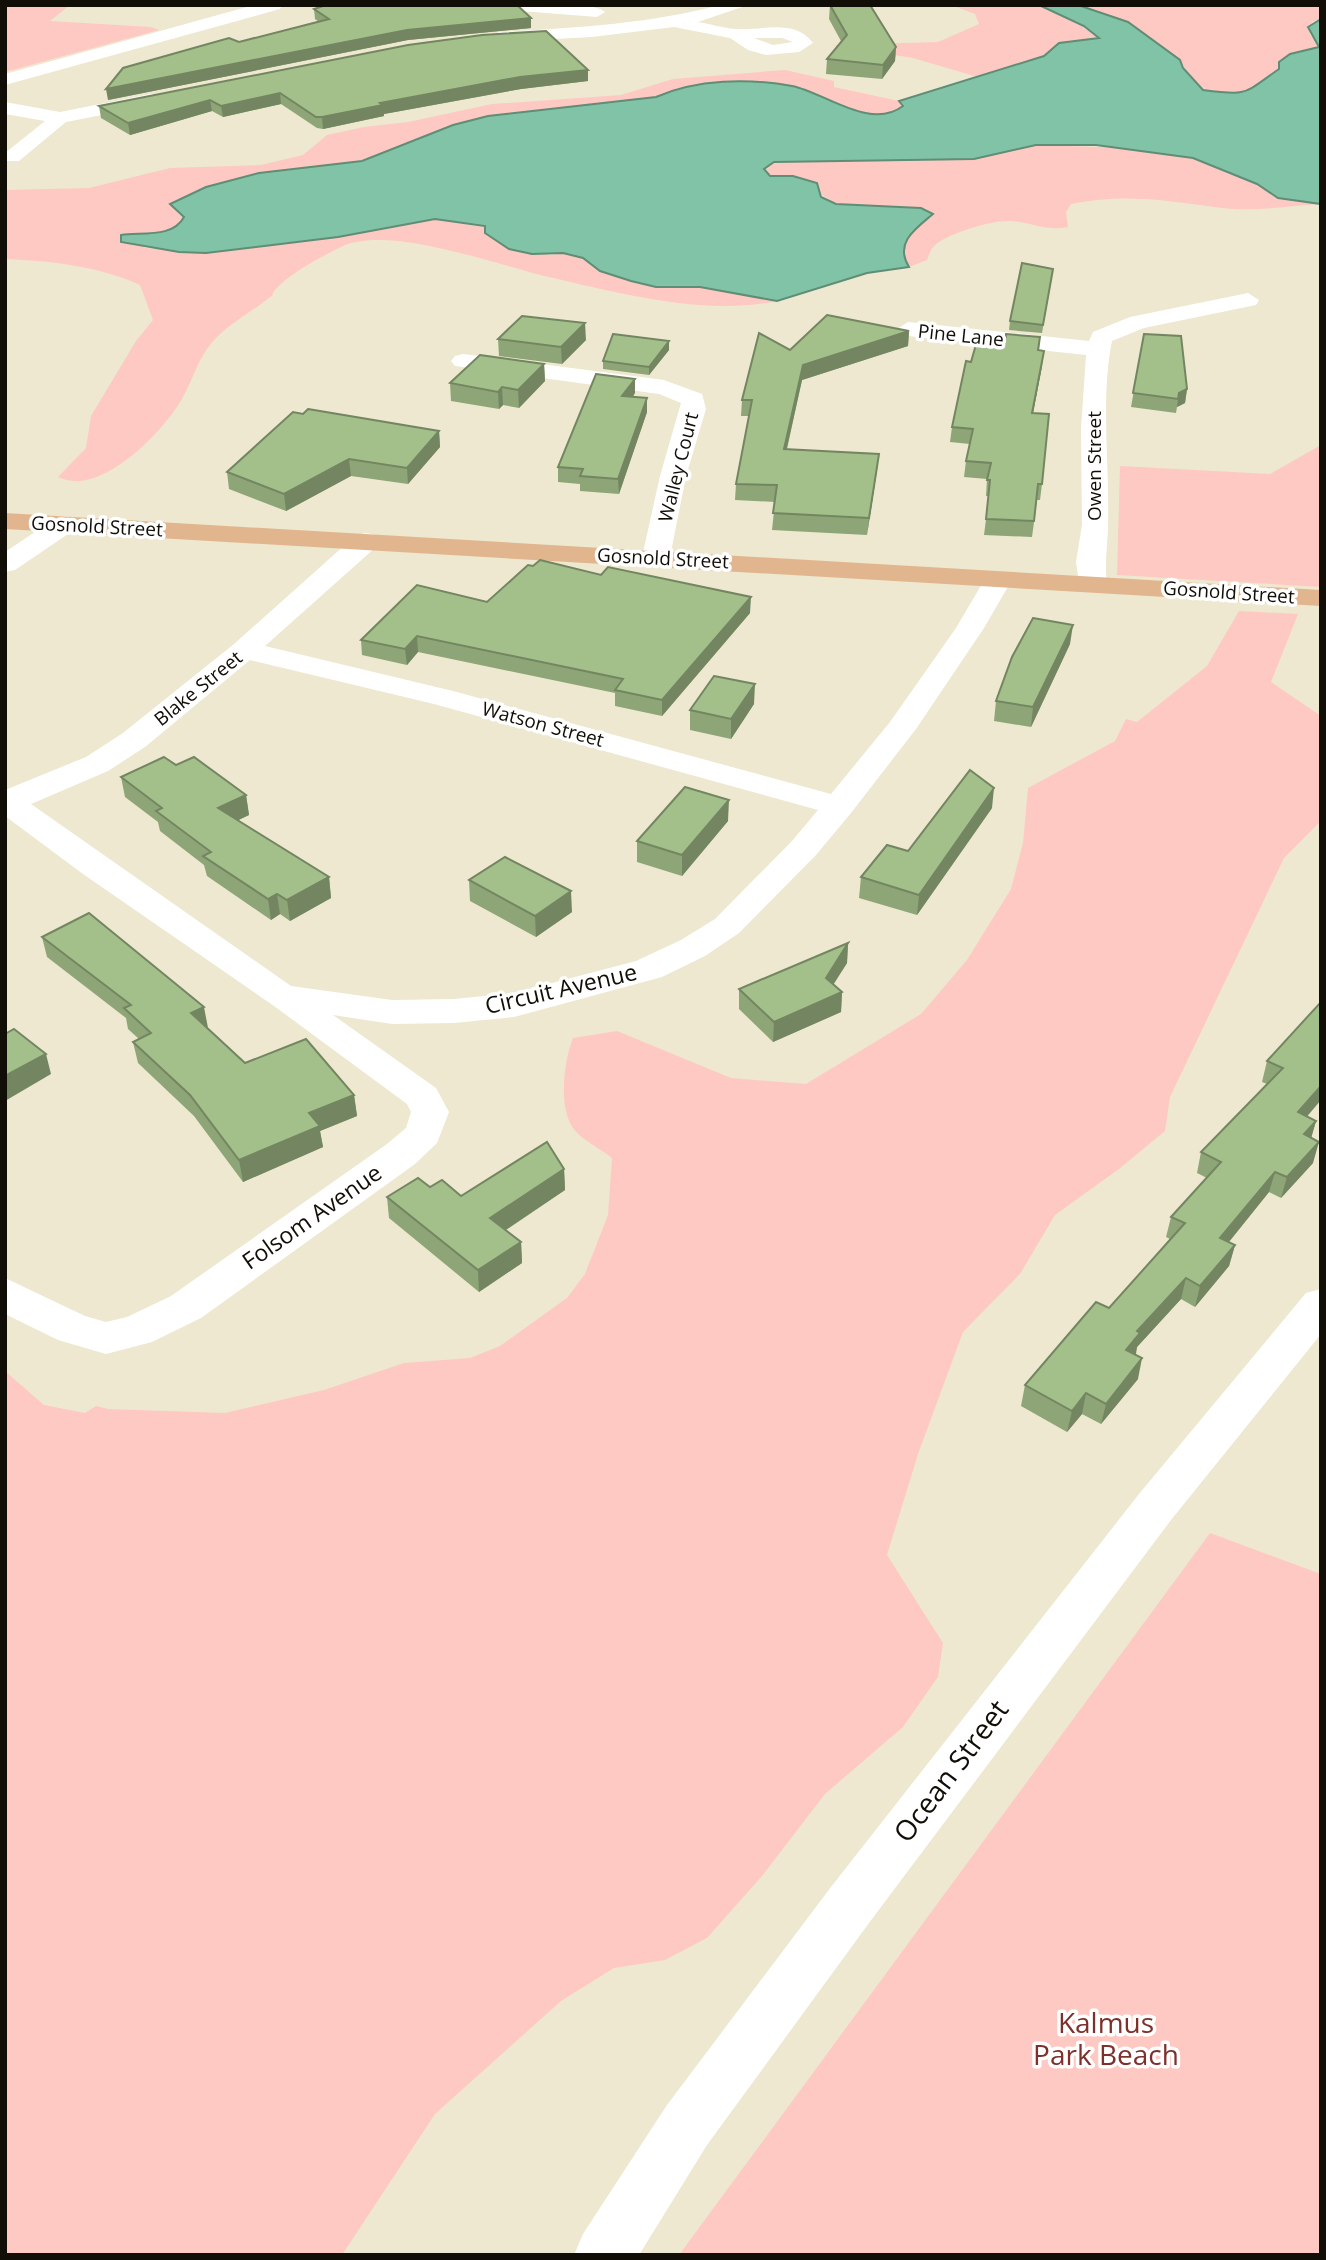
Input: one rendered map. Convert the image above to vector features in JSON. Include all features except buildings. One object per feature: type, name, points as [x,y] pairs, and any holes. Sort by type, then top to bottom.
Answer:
[{"type":"main road","name":"Gosnold Street","points":[[5,521],[1321,598]]},
{"type":"street","points":[[5,80],[274,5]]},
{"type":"street","points":[[508,5],[674,22],[736,34]]},
{"type":"street","points":[[482,38],[592,32],[674,22],[740,5]]},
{"type":"street","points":[[5,108],[60,118],[169,96]]},
{"type":"street","points":[[12,157],[60,118]]},
{"type":"street","points":[[1097,349],[1101,337],[1118,328],[1248,300]]},
{"type":"street","name":"Pine Lane","points":[[908,329],[1097,349]]},
{"type":"street","name":"Owen Street","points":[[1093,583],[1090,562],[1095,525],[1093,429],[1097,349]]},
{"type":"street","name":"Walley Court","points":[[463,361],[664,387],[693,399],[694,409],[673,476],[656,558]]},
{"type":"street","points":[[5,564],[65,524]]},
{"type":"street","name":"Blake Street","points":[[7,801],[97,764],[135,740],[244,650],[366,541]]},
{"type":"street","name":"Circuit Avenue","points":[[7,801],[95,867],[282,996],[380,1011],[454,1011],[514,1004],[649,969],[693,948],[727,926],[840,806],[901,729],[970,628],[999,578]]},
{"type":"street","name":"Watson Street","points":[[244,650],[442,697],[840,806]]},
{"type":"street","name":"Folsom Avenue","points":[[5,1293],[28,1308],[73,1329],[106,1338],[137,1331],[186,1307],[361,1185],[423,1134],[430,1112],[423,1097],[282,996]]},
{"type":"street","name":"Ocean Street","points":[[604,2255],[687,2125],[850,1905],[1156,1507],[1321,1304]]},
{"type":"green space","points":[[5,5],[70,5],[50,21],[151,27],[159,30],[5,72]]},
{"type":"green space","points":[[951,5],[1039,5],[1084,26],[1100,38],[1059,43],[1044,56],[981,78],[913,58],[832,45],[938,42],[979,24],[975,14]]},
{"type":"green space","points":[[1071,5],[1321,5],[1321,19],[1312,22],[1310,34],[1320,47],[1292,54],[1280,69],[1251,91],[1241,95],[1203,90],[1183,68]]},
{"type":"green space","points":[[785,70],[834,81],[834,87],[899,101],[904,106],[882,114],[870,114],[846,108],[796,88],[758,83],[723,83],[688,87],[656,97],[487,116],[453,125],[362,161],[259,173],[206,187],[170,204],[184,218],[172,228],[122,235],[145,248],[206,253],[338,237],[435,219],[485,226],[550,255],[563,253],[583,258],[600,271],[631,281],[657,287],[700,287],[777,301],[721,306],[664,301],[553,278],[446,249],[387,240],[362,241],[341,247],[297,272],[271,296],[215,339],[204,353],[173,413],[128,459],[110,471],[92,478],[75,481],[58,477],[86,448],[91,416],[136,341],[153,320],[140,285],[108,273],[74,266],[5,259],[5,190],[89,188],[170,168],[261,165],[303,155],[327,135],[364,127],[408,122],[492,104],[621,95],[673,79]]},
{"type":"green space","points":[[1036,145],[1130,148],[1193,158],[1257,184],[1278,198],[1320,204],[1246,209],[1147,199],[1111,199],[1071,204],[1066,212],[1068,227],[1052,228],[1008,221],[982,225],[939,242],[932,248],[927,260],[909,267],[904,251],[908,237],[932,215],[921,208],[836,204],[793,176],[770,176],[763,169],[774,162],[974,159]]},
{"type":"green space","points":[[1321,445],[1321,587],[1117,575],[1120,466],[1270,474]]},
{"type":"green space","points":[[1239,611],[1298,614],[1271,682],[1321,716],[1321,821],[1284,858],[1170,1097],[1165,1131],[1119,1169],[1055,1215],[1020,1274],[963,1332],[918,1454],[887,1555],[943,1643],[938,1677],[903,1727],[825,1794],[762,1876],[707,1938],[665,1960],[614,1968],[561,2001],[435,2114],[342,2255],[5,2255],[5,1371],[44,1405],[85,1413],[96,1406],[108,1409],[225,1413],[324,1390],[404,1363],[470,1358],[500,1346],[567,1298],[585,1274],[608,1215],[612,1158],[576,1132],[565,1108],[565,1071],[573,1038],[617,1031],[731,1078],[806,1084],[921,1014],[967,960],[1011,889],[1023,843],[1028,788],[1115,741],[1126,719],[1137,722],[1207,666]]},
{"type":"green space","name":"Kalmus Park Beach","points":[[1210,1533],[1321,1574],[1321,2255],[679,2255]]},
{"type":"shaded area","points":[[1039,5],[1078,5],[1128,22],[1180,60],[1183,68],[1203,90],[1229,93],[1245,91],[1258,84],[1279,69],[1279,62],[1290,54],[1319,47],[1308,27],[1321,19],[1321,204],[1278,198],[1257,184],[1193,158],[1096,145],[1036,145],[974,159],[774,162],[764,169],[770,176],[793,176],[817,183],[821,197],[836,204],[921,208],[933,214],[914,231],[905,244],[905,258],[909,267],[867,273],[777,301],[700,287],[656,287],[600,271],[583,258],[563,253],[532,254],[509,249],[485,233],[485,226],[435,219],[338,237],[206,253],[179,252],[121,242],[121,235],[156,233],[179,224],[184,217],[170,204],[206,187],[259,173],[362,161],[453,125],[488,116],[656,97],[688,87],[740,81],[792,86],[847,108],[876,114],[890,113],[903,106],[899,101],[1044,56],[1059,43],[1099,38],[1084,26]]}]
